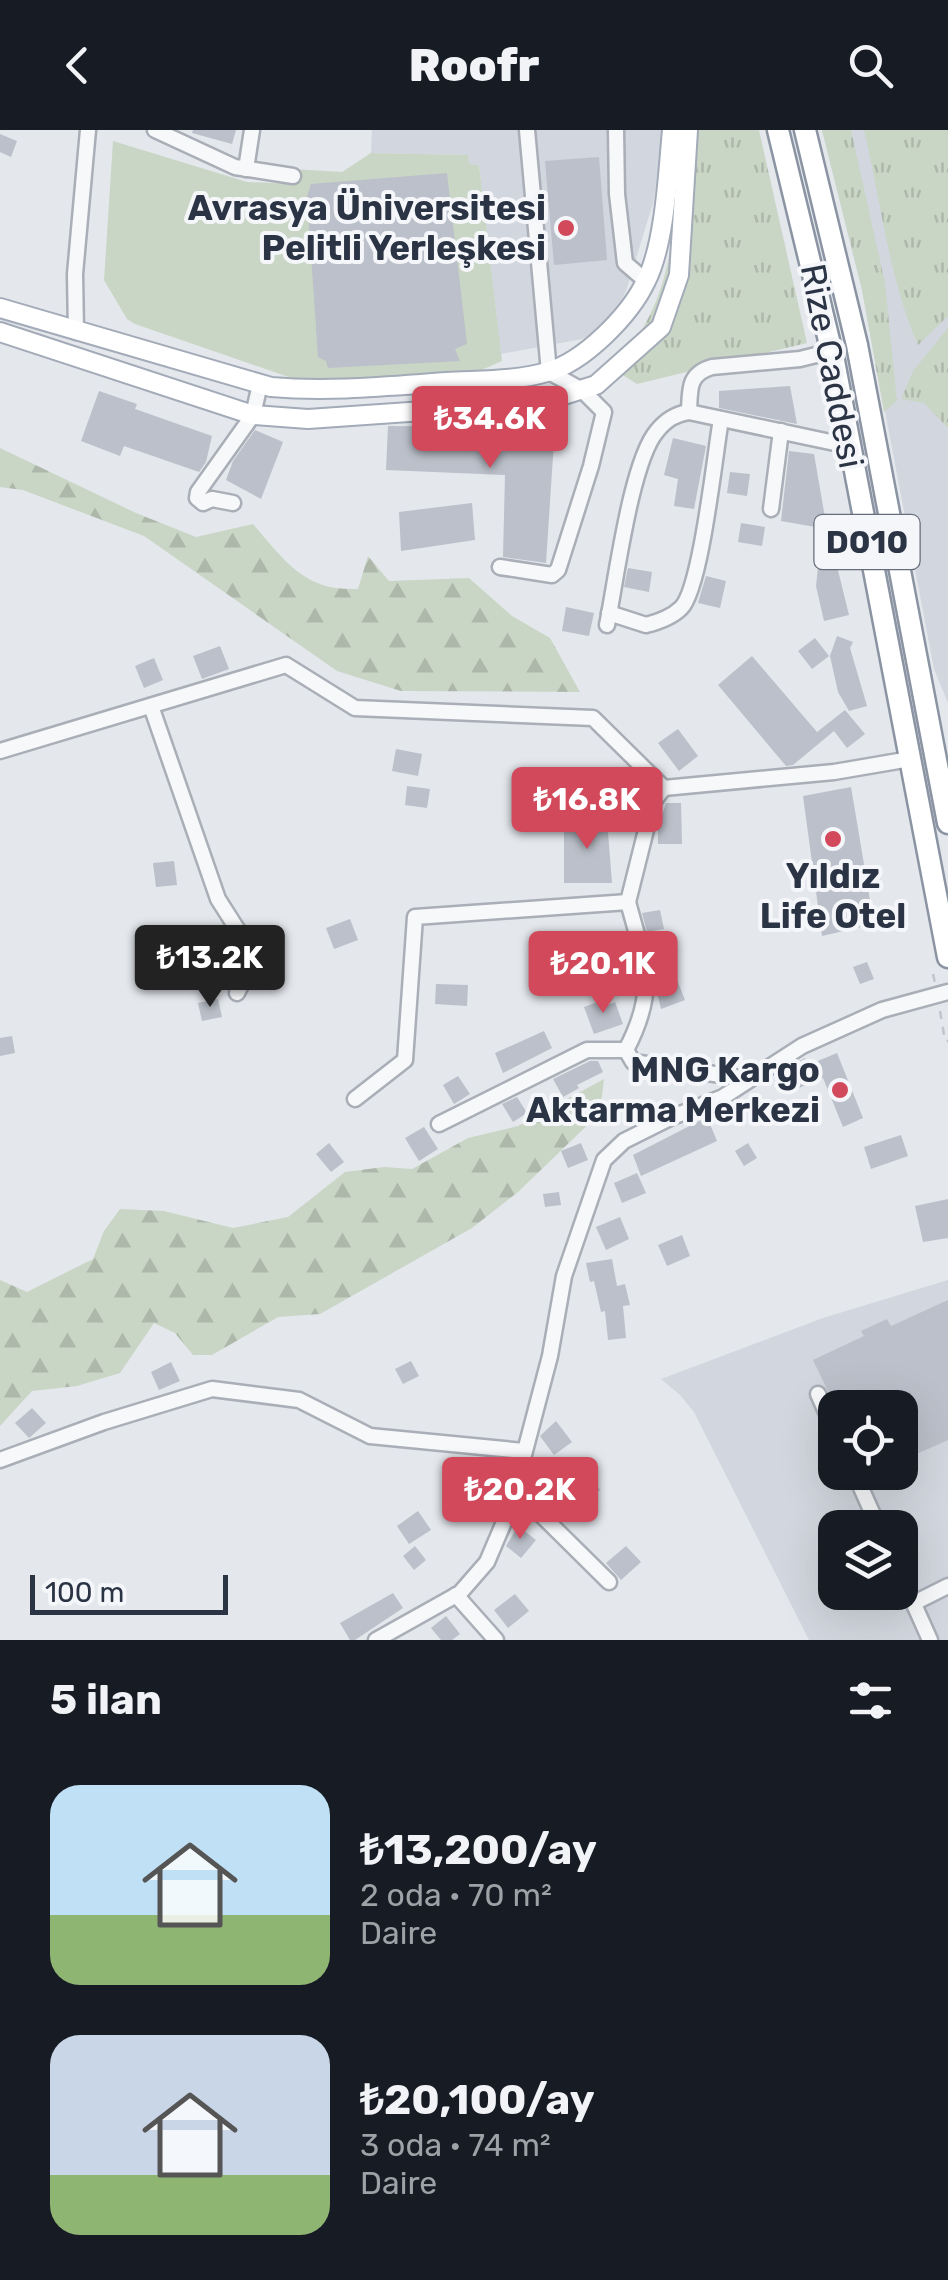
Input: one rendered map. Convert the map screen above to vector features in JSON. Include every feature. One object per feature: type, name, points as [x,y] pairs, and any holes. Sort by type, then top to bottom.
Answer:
[{"type":"highway","name":"Rize Caddesi","points":[[778,130],[832,351],[948,957]]},
{"type":"highway","name":"Rize Caddesi","points":[[805,130],[857,345],[948,823]]},
{"type":"main road","points":[[0,308],[260,384],[316,390],[549,372],[590,347],[622,320],[646,281],[665,196],[672,130]]},
{"type":"main road","points":[[0,332],[253,414],[308,418],[538,403],[596,385],[661,327],[679,275],[688,130]]},
{"type":"street","points":[[76,332],[75,274],[88,130]]},
{"type":"street","points":[[155,130],[178,136],[246,169],[293,176]]},
{"type":"street","points":[[246,169],[252,130]]},
{"type":"street","points":[[500,568],[552,574],[558,570],[604,412],[582,390],[549,372],[527,130]]},
{"type":"street","points":[[616,130],[624,263],[646,281]]},
{"type":"street","points":[[689,412],[690,382],[698,371],[800,359],[832,351]]},
{"type":"street","points":[[234,503],[212,499],[204,503],[197,498],[198,492],[253,414],[260,384]]},
{"type":"street","points":[[721,419],[704,534],[687,600],[680,609],[646,625],[608,619],[640,460],[655,432],[677,414],[689,412],[849,446]]},
{"type":"street","points":[[772,509],[781,432]]},
{"type":"street","points":[[0,751],[286,664],[355,708],[594,718],[664,788]]},
{"type":"street","points":[[150,706],[218,898],[246,944],[249,969],[237,993]]},
{"type":"street","points":[[626,1050],[646,1001],[648,976],[628,902],[653,802],[664,788],[834,772],[910,759]]},
{"type":"street","points":[[355,1099],[405,1060],[415,916],[628,902]]},
{"type":"street","points":[[376,1640],[456,1595],[487,1562],[515,1489],[550,1356],[564,1276],[604,1160],[624,1141],[723,1097],[802,1046],[882,1010],[948,992]]},
{"type":"street","points":[[439,1124],[588,1050],[626,1050]]},
{"type":"street","points":[[626,1050],[633,1062],[748,1080]]},
{"type":"street","points":[[0,1460],[104,1422],[212,1389],[300,1400],[370,1436],[524,1451]]},
{"type":"street","points":[[515,1489],[609,1582]]},
{"type":"street","points":[[918,1601],[948,1586]]},
{"type":"street","points":[[456,1595],[496,1640]]},
{"type":"street","points":[[917,1610],[930,1640]]},
{"type":"path","points":[[944,1030],[947,1041]]},
{"type":"shaded area","name":"Avrasya Üniversitesi Pelitli Yerleşkesi","points":[[372,130],[664,130],[653,203],[618,308],[601,328],[582,339],[501,354],[479,165],[469,164],[468,155],[371,153]]},
{"type":"shaded area","points":[[822,130],[948,130],[948,703],[934,669],[862,290]]},
{"type":"shaded area","points":[[948,1280],[948,1640],[809,1640],[694,1412],[661,1379],[823,1318]]},
{"type":"green space","points":[[683,130],[759,130],[807,343],[637,384],[607,365],[641,331],[663,281],[674,231]]},
{"type":"green space","points":[[822,130],[851,130],[885,283],[897,401],[884,412],[862,290]]},
{"type":"green space","points":[[864,130],[948,130],[948,316],[918,345],[893,267]]},
{"type":"green space","points":[[113,141],[247,182],[293,184],[293,169],[342,172],[371,153],[468,155],[469,164],[479,165],[502,361],[477,372],[306,383],[135,324],[127,319],[104,280]]},
{"type":"green space","points":[[948,328],[948,428],[924,403],[901,399],[913,371]]},
{"type":"green space","points":[[0,448],[196,537],[253,524],[298,572],[323,585],[358,589],[368,556],[389,581],[469,578],[512,616],[550,638],[580,692],[401,691],[337,671],[144,536],[23,490],[0,487]]},
{"type":"green space","points":[[604,1079],[600,1113],[518,1192],[472,1228],[320,1314],[278,1317],[212,1355],[193,1355],[175,1333],[154,1323],[120,1373],[77,1386],[32,1391],[0,1426],[0,1280],[27,1292],[93,1259],[104,1231],[120,1209],[164,1211],[233,1228],[288,1217],[345,1172],[384,1167],[412,1169],[468,1138],[518,1126]]},
{"type":"building","points":[[236,130],[232,144],[192,133]]},
{"type":"building","points":[[0,134],[17,141],[11,157],[0,152]]},
{"type":"building","points":[[599,157],[607,260],[554,265],[545,161]]},
{"type":"building","points":[[447,173],[467,344],[455,349],[460,361],[328,368],[326,361],[318,357],[307,196],[311,184]]},
{"type":"building","points":[[790,386],[797,424],[719,408],[719,391]]},
{"type":"building","points":[[99,391],[137,404],[135,409],[212,436],[206,462],[199,472],[124,446],[120,456],[81,441]]},
{"type":"building","points":[[507,419],[555,426],[546,563],[503,557],[505,475],[386,470],[388,426],[506,427]]},
{"type":"building","points":[[255,430],[283,442],[261,499],[226,480],[233,461]]},
{"type":"building","points":[[673,438],[706,446],[694,509],[674,506],[678,479],[664,475]]},
{"type":"building","points":[[789,451],[814,454],[827,529],[781,521]]},
{"type":"building","points":[[730,472],[750,474],[747,496],[727,493]]},
{"type":"building","points":[[472,503],[475,540],[401,551],[399,512]]},
{"type":"building","points":[[741,523],[765,527],[762,546],[738,542]]},
{"type":"building","points":[[836,562],[849,615],[824,621],[816,586],[818,567]]},
{"type":"building","points":[[628,568],[652,572],[649,592],[624,587]]},
{"type":"building","points":[[706,576],[726,581],[720,608],[698,603]]},
{"type":"building","points":[[566,607],[594,613],[589,636],[562,631]]},
{"type":"building","points":[[837,636],[853,642],[850,648],[867,706],[849,711],[838,692],[830,656]]},
{"type":"building","points":[[815,638],[829,656],[812,669],[798,651]]},
{"type":"building","points":[[220,646],[229,669],[202,679],[193,656]]},
{"type":"building","points":[[752,656],[817,732],[845,710],[865,734],[847,748],[834,731],[793,765],[786,766],[718,685]]},
{"type":"building","points":[[154,658],[163,680],[144,688],[135,666]]},
{"type":"building","points":[[678,729],[698,756],[679,771],[658,743]]},
{"type":"building","points":[[396,749],[422,754],[418,776],[392,771]]},
{"type":"building","points":[[407,786],[430,789],[427,808],[405,805]]},
{"type":"building","name":"Yıldız Life Otel","points":[[851,787],[874,924],[822,936],[803,796]]},
{"type":"building","points":[[666,803],[681,803],[682,844],[658,844],[658,828]]},
{"type":"building","points":[[564,820],[607,820],[612,883],[564,883]]},
{"type":"building","points":[[174,861],[177,885],[156,887],[153,863]]},
{"type":"building","points":[[660,910],[664,929],[647,932],[642,913]]},
{"type":"building","points":[[350,919],[358,940],[334,949],[326,928]]},
{"type":"building","points":[[625,934],[628,953],[606,957],[602,938]]},
{"type":"building","points":[[560,959],[566,975],[540,985],[534,969]]},
{"type":"building","points":[[867,962],[874,979],[860,984],[853,967]]},
{"type":"building","points":[[677,980],[685,1000],[661,1009],[656,988]]},
{"type":"building","points":[[436,984],[468,985],[467,1006],[435,1004]]},
{"type":"building","points":[[218,999],[222,1017],[202,1021],[198,1003]]},
{"type":"building","points":[[606,999],[608,1005],[615,1002],[623,1024],[594,1034],[584,1007]]},
{"type":"building","points":[[544,1031],[552,1048],[503,1073],[495,1053]]},
{"type":"building","points":[[12,1036],[15,1053],[0,1056],[0,1038]]},
{"type":"building","name":"MNG Kargo Aktarma Merkezi","points":[[837,1053],[863,1118],[843,1127],[823,1078],[794,1090],[786,1069],[805,1058],[808,1065]]},
{"type":"building","points":[[598,1061],[603,1072],[563,1097],[553,1079]]},
{"type":"building","points":[[458,1076],[470,1094],[454,1104],[443,1085]]},
{"type":"building","points":[[517,1097],[527,1113],[513,1122],[502,1104]]},
{"type":"building","points":[[707,1117],[717,1141],[641,1176],[633,1155]]},
{"type":"building","points":[[424,1127],[438,1149],[419,1161],[405,1138]]},
{"type":"building","points":[[901,1135],[908,1156],[871,1169],[864,1147]]},
{"type":"building","points":[[329,1143],[344,1162],[331,1172],[316,1154]]},
{"type":"building","points":[[581,1143],[588,1160],[568,1168],[561,1151]]},
{"type":"building","points":[[748,1143],[757,1158],[744,1166],[735,1151]]},
{"type":"building","points":[[637,1173],[646,1193],[622,1203],[614,1183]]},
{"type":"building","points":[[559,1192],[561,1205],[545,1207],[543,1194]]},
{"type":"building","points":[[948,1199],[948,1238],[923,1242],[915,1206]]},
{"type":"building","points":[[620,1217],[629,1239],[606,1250],[596,1227]]},
{"type":"building","points":[[682,1235],[690,1256],[667,1266],[658,1245]]},
{"type":"building","points":[[612,1259],[617,1286],[625,1284],[630,1305],[623,1306],[626,1338],[608,1340],[605,1311],[601,1312],[586,1263]]},
{"type":"building","points":[[948,1300],[948,1440],[918,1453],[918,1390],[827,1390],[813,1360],[864,1336],[861,1331],[887,1319],[891,1326]]},
{"type":"building","points":[[411,1361],[419,1376],[403,1384],[395,1369]]},
{"type":"building","points":[[171,1362],[180,1381],[159,1390],[151,1372]]},
{"type":"building","points":[[32,1408],[46,1423],[29,1438],[15,1423]]},
{"type":"building","points":[[556,1421],[572,1442],[554,1455],[540,1436]]},
{"type":"building","points":[[585,1469],[600,1490],[583,1503],[567,1482]]},
{"type":"building","points":[[418,1511],[431,1530],[409,1544],[397,1526]]},
{"type":"building","points":[[518,1526],[536,1540],[521,1558],[506,1546]]},
{"type":"building","points":[[415,1546],[426,1560],[414,1570],[403,1556]]},
{"type":"building","points":[[626,1546],[641,1562],[621,1580],[606,1563]]},
{"type":"building","points":[[393,1593],[403,1608],[350,1640],[340,1623]]},
{"type":"building","points":[[515,1594],[529,1611],[508,1628],[494,1610]]},
{"type":"building","points":[[446,1616],[460,1634],[452,1640],[441,1640],[431,1628]]},
{"type":"place","name":"Avrasya Üniversitesi Pelitli Yerleşkesi","points":[[566,228]]},
{"type":"place","name":"Yıldız Life Otel","points":[[833,839]]},
{"type":"place","name":"MNG Kargo Aktarma Merkezi","points":[[840,1090]]}]
